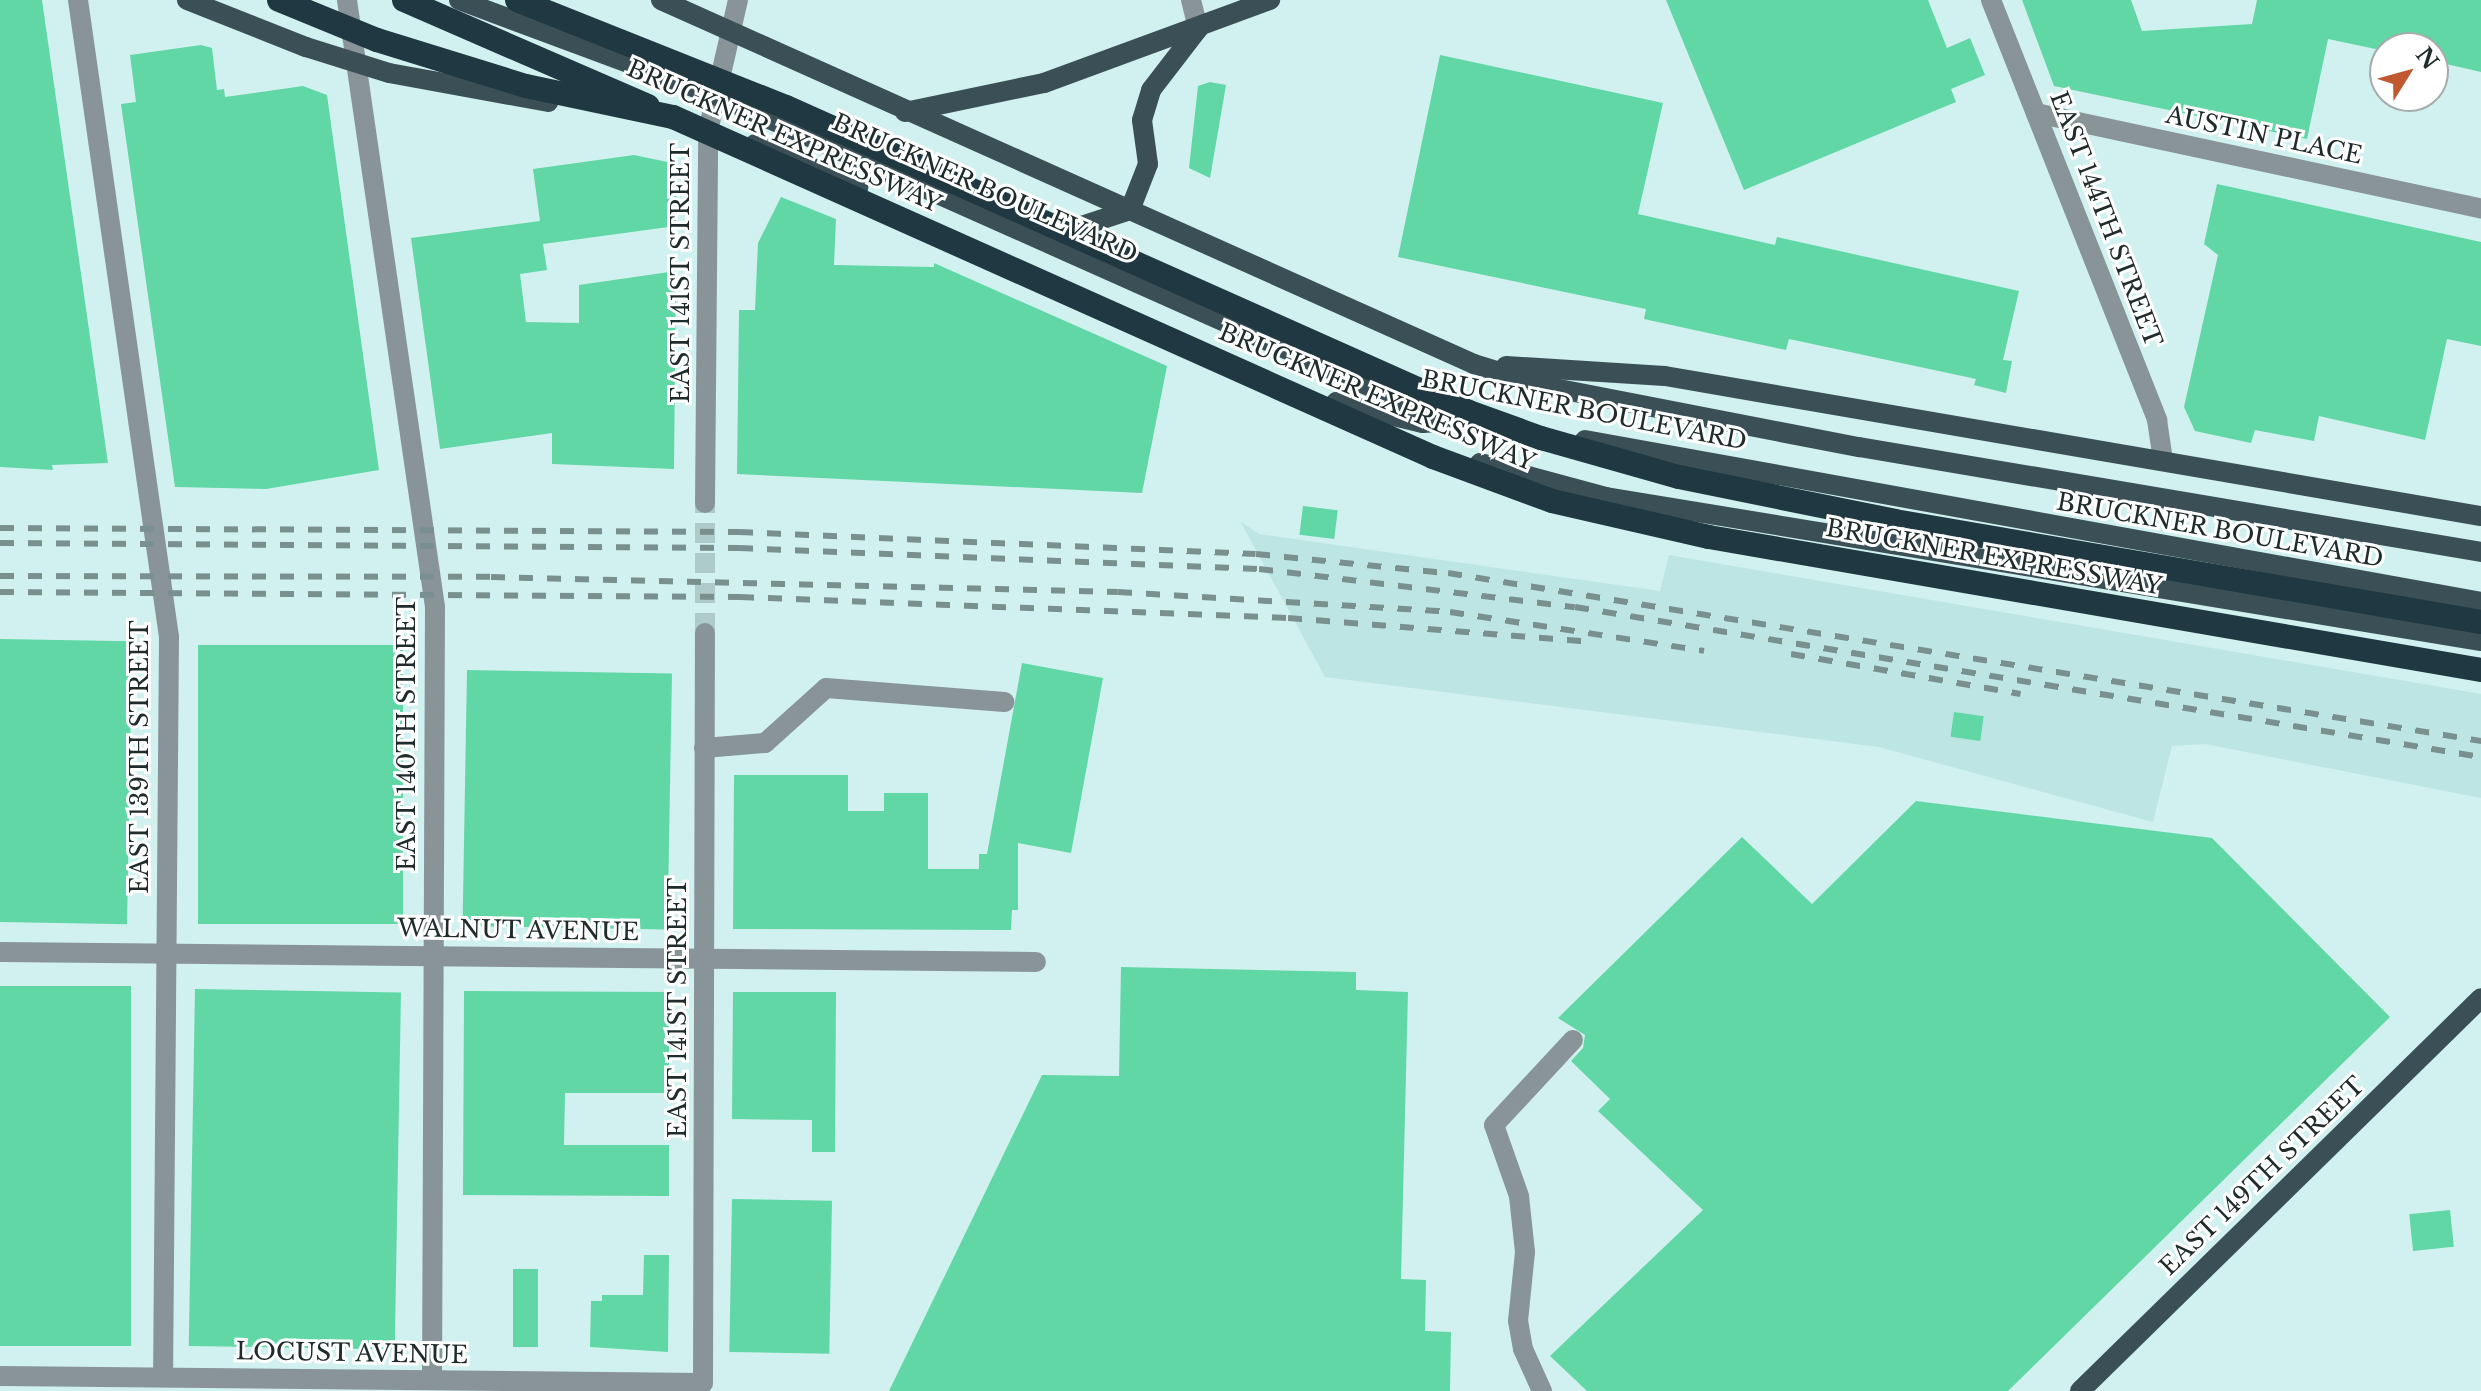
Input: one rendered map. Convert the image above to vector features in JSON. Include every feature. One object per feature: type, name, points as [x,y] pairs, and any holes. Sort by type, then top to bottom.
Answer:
[{"type":"highway","points":[[279,0],[377,40],[526,86],[673,117]]},
{"type":"highway","name":"BRUCKNER EXPRESSWAY","points":[[404,0],[1433,457],[1552,501],[1680,531],[2481,670]]},
{"type":"highway","name":"BRUCKNER EXPRESSWAY","points":[[517,0],[786,107],[1469,412],[1541,438],[1679,477],[1895,521],[2481,622]]},
{"type":"main road","name":"BRUCKNER BOULEVARD","points":[[187,0],[355,63],[708,131],[788,154],[1336,402],[1472,460],[1559,487],[2481,641]]},
{"type":"main road","name":"BRUCKNER BOULEVARD","points":[[459,0],[720,97],[1382,392],[1473,420],[2481,602]]},
{"type":"main road","name":"BRUCKNER BOULEVARD","points":[[661,0],[905,112],[1474,364],[1549,387],[1672,413],[2481,552]]},
{"type":"main road","points":[[905,112],[1044,83],[1198,29],[1270,0]]},
{"type":"main road","points":[[1038,240],[1130,210],[1148,164],[1142,120],[1151,90],[1198,29]]},
{"type":"main road","name":"BRUCKNER BOULEVARD","points":[[1474,364],[1665,376],[2481,516]]},
{"type":"main road","points":[[1336,402],[1423,423],[1473,420]]},
{"type":"main road","points":[[1895,497],[2052,570]]},
{"type":"main road","name":"EAST 149TH STREET","points":[[2080,1391],[2481,998]]},
{"type":"street","name":"EAST 139TH STREET","points":[[78,0],[169,637],[163,1377]]},
{"type":"street","name":"EAST 140TH STREET","points":[[347,0],[435,607],[432,1379]]},
{"type":"street","name":"EAST 141ST STREET","points":[[705,503],[708,131],[720,97],[738,0]]},
{"type":"street","points":[[1191,0],[1198,29]]},
{"type":"street","name":"EAST 144TH STREET","points":[[1991,0],[2157,420],[2163,460]]},
{"type":"street","name":"AUSTIN PLACE","points":[[2036,113],[2481,208]]},
{"type":"street","name":"EAST 141ST STREET","points":[[703,1383],[705,633]]},
{"type":"street","points":[[704,748],[765,743],[826,688],[1004,702]]},
{"type":"street","name":"WALNUT AVENUE","points":[[0,952],[1036,962]]},
{"type":"street","points":[[1542,1391],[1523,1349],[1518,1321],[1525,1252],[1519,1196],[1494,1125],[1573,1040]]},
{"type":"street","name":"LOCUST AVENUE","points":[[0,1376],[703,1383]]},
{"type":"shaded area","points":[[1240,521],[1259,534],[1660,591],[1669,555],[2481,694],[2481,798],[2205,744],[2172,746],[2153,822],[1879,747],[1325,677]]},
{"type":"building","points":[[0,0],[42,0],[108,463],[52,465],[53,470],[0,467]]},
{"type":"building","points":[[1666,0],[1928,0],[1947,48],[1970,38],[1985,75],[1951,89],[1956,102],[1744,190]]},
{"type":"building","points":[[2022,0],[2131,0],[2142,31],[2252,24],[2257,0],[2481,0],[2481,72],[2449,65],[2449,32],[2369,32],[2369,48],[2328,39],[2307,139],[2054,86]]},
{"type":"building","points":[[201,45],[212,48],[217,90],[224,89],[225,97],[303,86],[327,95],[379,470],[266,489],[175,487],[121,104],[136,102],[130,55]]},
{"type":"building","points":[[1440,55],[1663,103],[1638,214],[1775,245],[1777,237],[2019,291],[2003,360],[2012,361],[2006,393],[1974,385],[1976,379],[1789,339],[1786,350],[1644,319],[1646,309],[1398,257]]},
{"type":"building","points":[[1210,82],[1226,85],[1210,178],[1189,168],[1198,86]]},
{"type":"building","points":[[634,155],[677,164],[676,226],[543,244],[547,270],[520,274],[526,322],[579,323],[579,285],[676,271],[674,469],[552,464],[552,433],[440,449],[411,238],[540,221],[533,169]]},
{"type":"building","points":[[2217,184],[2481,242],[2481,346],[2447,339],[2425,440],[2319,416],[2314,441],[2255,430],[2251,443],[2195,431],[2184,407],[2218,255],[2204,244]]},
{"type":"building","points":[[781,197],[836,219],[834,265],[934,267],[934,263],[1167,366],[1142,493],[737,474],[739,310],[755,310],[758,243]]},
{"type":"building","points":[[1303,506],[1338,510],[1334,539],[1299,535]]},
{"type":"building","points":[[0,639],[132,641],[127,924],[0,922]]},
{"type":"building","points":[[198,645],[403,645],[403,924],[198,924]]},
{"type":"building","points":[[1022,663],[1103,678],[1071,853],[1018,843],[1018,910],[1012,910],[1011,930],[733,929],[734,775],[848,775],[848,811],[884,811],[884,793],[928,793],[928,869],[979,869],[979,854],[987,854]]},
{"type":"building","points":[[467,670],[672,674],[668,930],[463,926]]},
{"type":"building","points":[[1954,712],[1984,716],[1980,741],[1951,737]]},
{"type":"building","points":[[1916,801],[2212,838],[2390,1017],[2008,1391],[1587,1391],[1550,1356],[1703,1210],[1598,1111],[1610,1099],[1571,1061],[1583,1048],[1585,1035],[1558,1018],[1742,837],[1812,904]]},
{"type":"building","points":[[1121,967],[1356,972],[1356,990],[1408,992],[1401,1279],[1426,1280],[1425,1331],[1451,1332],[1450,1391],[889,1391],[1042,1075],[1119,1076]]},
{"type":"building","points":[[0,986],[131,986],[131,1346],[0,1346]]},
{"type":"building","points":[[195,989],[401,993],[395,1350],[189,1346]]},
{"type":"building","points":[[464,991],[669,992],[669,1093],[565,1093],[564,1145],[669,1145],[669,1196],[463,1195]]},
{"type":"building","points":[[733,992],[836,992],[835,1152],[812,1152],[812,1120],[732,1119]]},
{"type":"building","points":[[732,1199],[832,1201],[829,1354],[729,1352]]},
{"type":"building","points":[[2450,1210],[2454,1247],[2413,1251],[2409,1214]]},
{"type":"building","points":[[644,1255],[669,1255],[668,1352],[590,1347],[591,1301],[602,1301],[602,1295],[643,1295]]},
{"type":"building","points":[[513,1269],[538,1269],[538,1347],[513,1347]]},
{"type":"tunnel","points":[[705,503],[705,633]]},
{"type":"railway","points":[[0,528],[739,532],[1256,554],[1448,573],[2481,741]]},
{"type":"railway","points":[[0,543],[739,548],[1259,569],[1575,607],[2481,757]]},
{"type":"railway","points":[[0,576],[491,577],[1118,592],[1450,612],[1704,651]]},
{"type":"railway","points":[[0,592],[740,597],[1288,618],[1593,642]]},
{"type":"railway","points":[[1791,654],[2021,694]]}]
